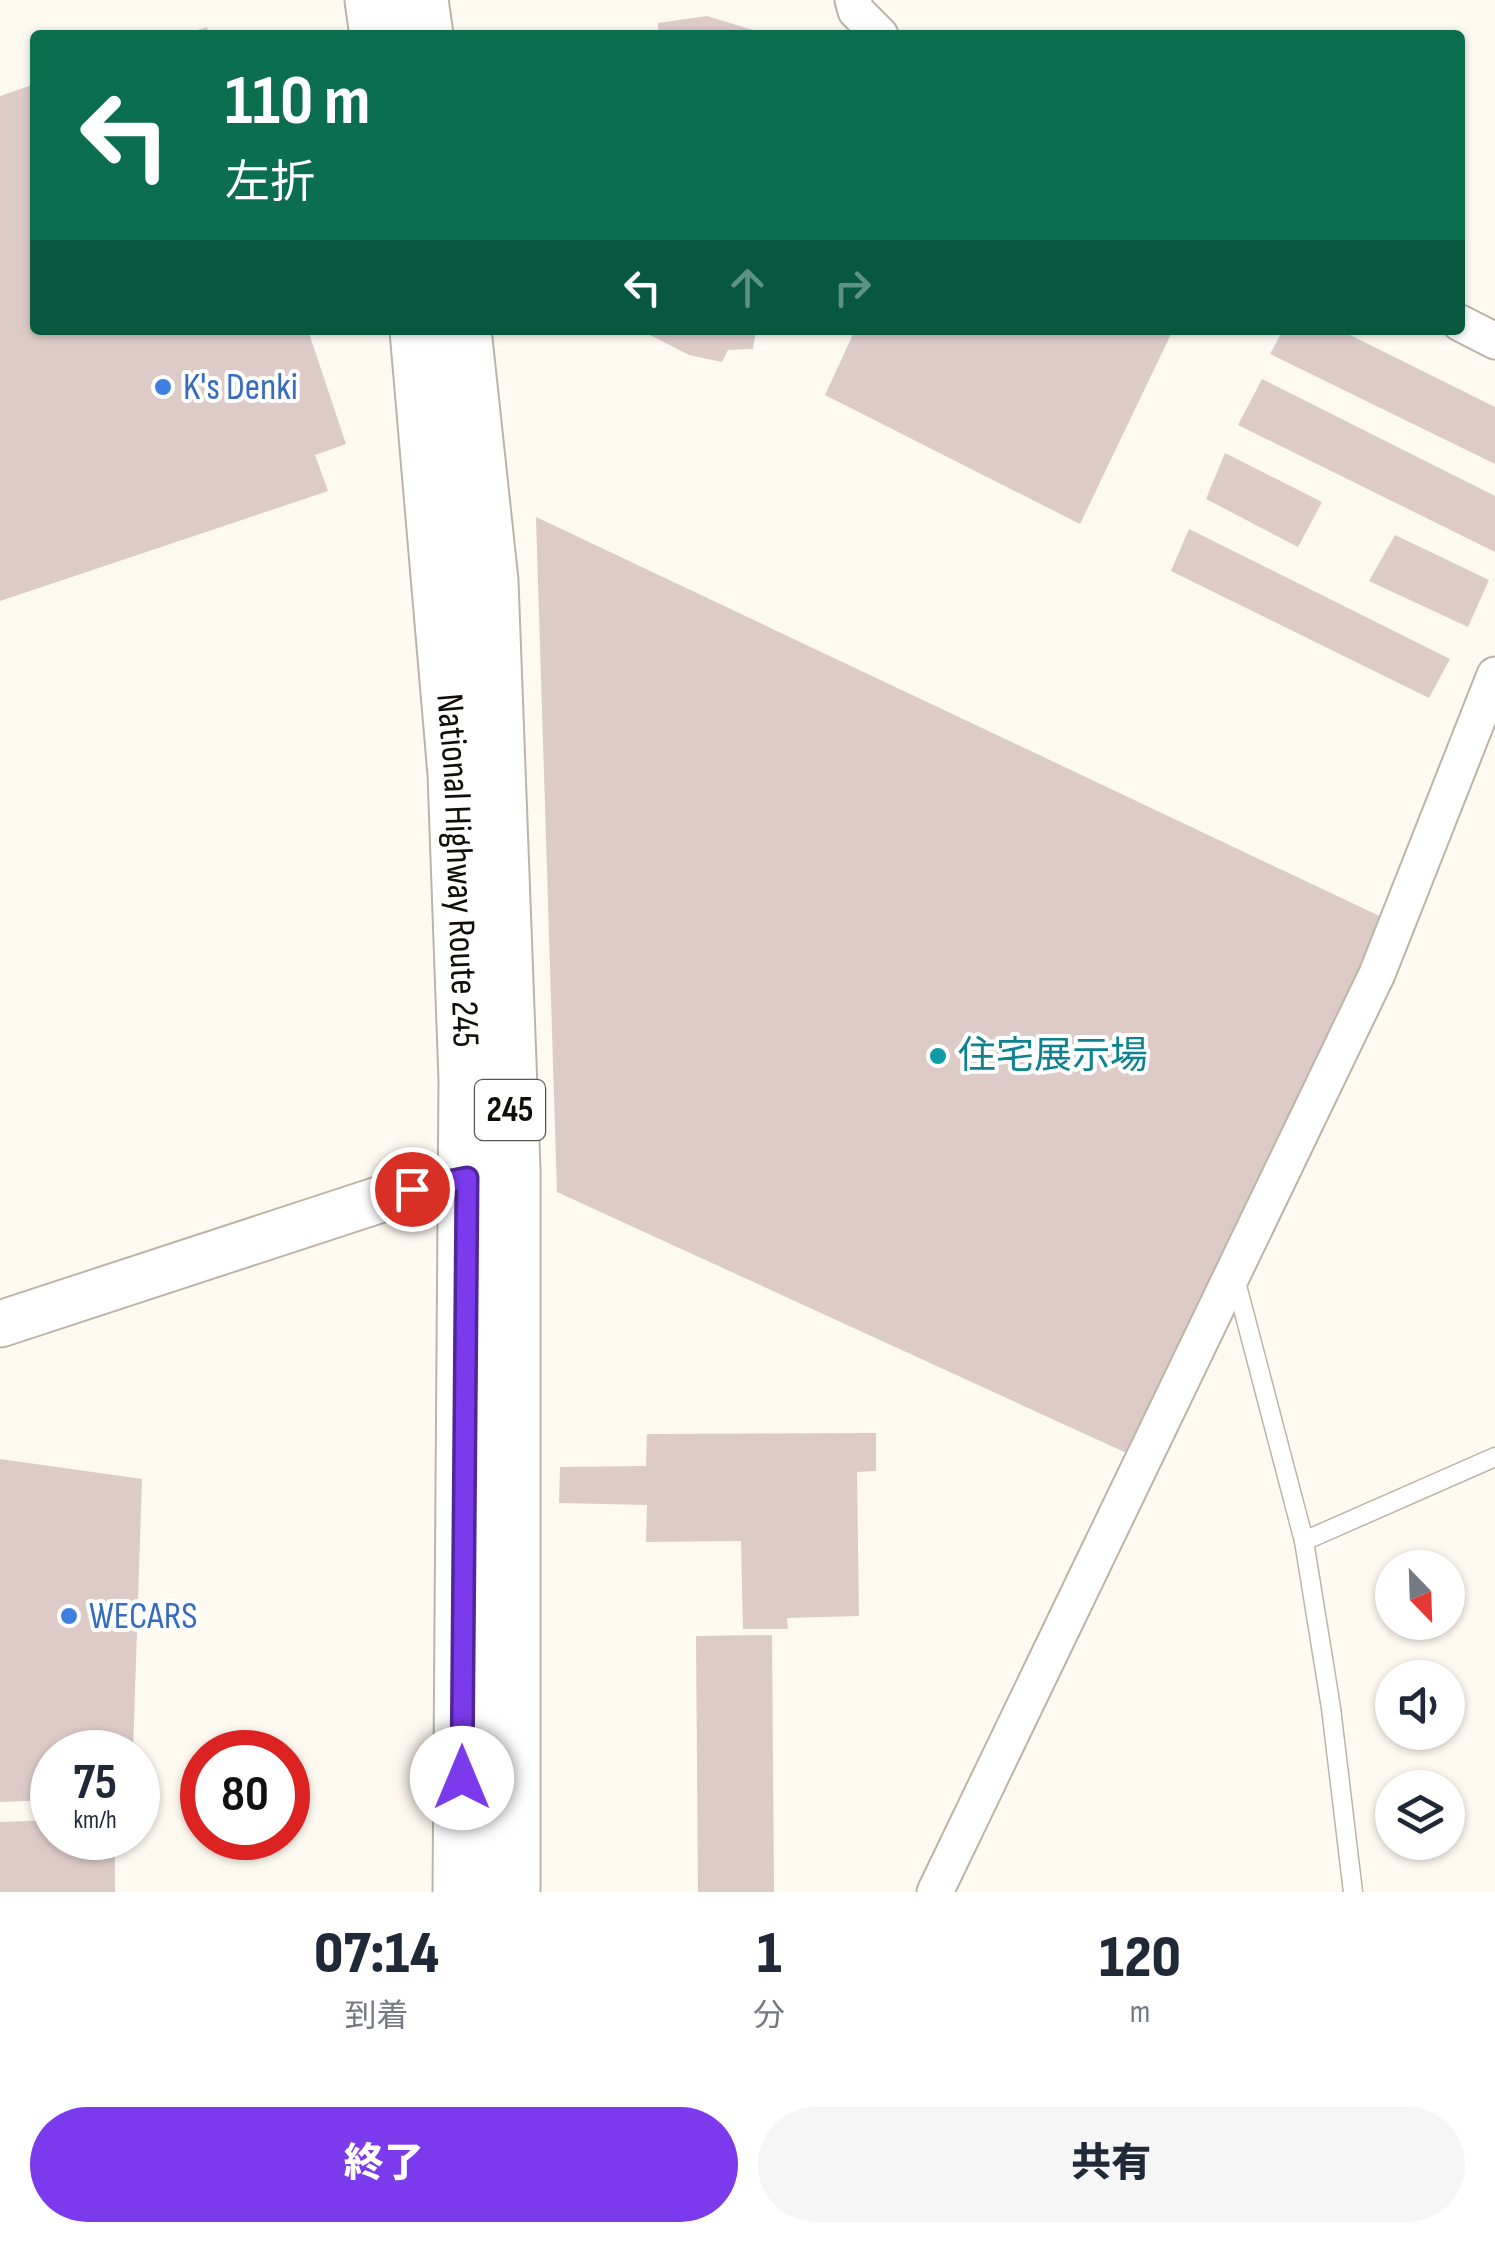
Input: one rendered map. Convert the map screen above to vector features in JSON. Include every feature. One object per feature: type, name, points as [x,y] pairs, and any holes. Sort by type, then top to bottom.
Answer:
[{"type":"highway","points":[[374,0],[377,30]]},
{"type":"highway","points":[[420,0],[424,30]]},
{"type":"highway","name":"National Highway Route 245","points":[[418,335],[456,774],[467,1178],[461,1892]]},
{"type":"highway","name":"National Highway Route 245","points":[[464,335],[490,581],[512,1169],[512,1892]]},
{"type":"street","points":[[853,0],[856,11],[875,30]]},
{"type":"street","points":[[1465,326],[1495,341]]},
{"type":"street","points":[[936,1892],[1235,1277],[1390,946],[1495,675]]},
{"type":"street","points":[[0,1324],[412,1189],[467,1178]]},
{"type":"lane","points":[[1235,1277],[1304,1541],[1331,1708],[1353,1892]]},
{"type":"lane","points":[[1304,1541],[1495,1457]]},
{"type":"building","points":[[707,16],[753,30],[658,30],[658,23]]},
{"type":"building","name":"K's Denki","points":[[30,86],[30,335],[310,335],[346,444],[315,455],[328,491],[0,601],[0,96]]},
{"type":"building","points":[[650,335],[755,335],[753,349],[728,350],[722,362],[689,355]]},
{"type":"building","points":[[853,335],[1171,335],[1080,524],[825,395]]},
{"type":"building","points":[[1280,335],[1350,335],[1495,407],[1495,464],[1270,354]]},
{"type":"building","points":[[1262,379],[1495,496],[1495,552],[1238,425]]},
{"type":"building","points":[[1225,453],[1322,502],[1298,547],[1206,499]]},
{"type":"building","name":"住宅展示場","points":[[536,517],[1388,920],[1133,1456],[557,1192]]},
{"type":"building","points":[[1189,529],[1450,659],[1429,698],[1171,571]]},
{"type":"building","points":[[1395,535],[1489,580],[1468,627],[1369,581]]},
{"type":"building","points":[[876,1433],[876,1471],[857,1472],[859,1616],[787,1618],[788,1629],[743,1629],[741,1541],[646,1542],[647,1505],[559,1503],[560,1467],[646,1466],[647,1434]]},
{"type":"building","name":"WECARS","points":[[0,1459],[142,1479],[134,1730],[30,1730],[30,1801],[0,1802]]},
{"type":"building","points":[[772,1635],[774,1892],[698,1892],[696,1636]]},
{"type":"building","points":[[30,1821],[30,1860],[115,1860],[115,1892],[0,1892],[0,1822]]},
{"type":"place","name":"K's Denki","points":[[163,387]]},
{"type":"place","name":"住宅展示場","points":[[938,1056]]},
{"type":"place","name":"WECARS","points":[[69,1616]]},
{"type":"route","points":[[412,1189],[467,1178],[462,1778]]}]
